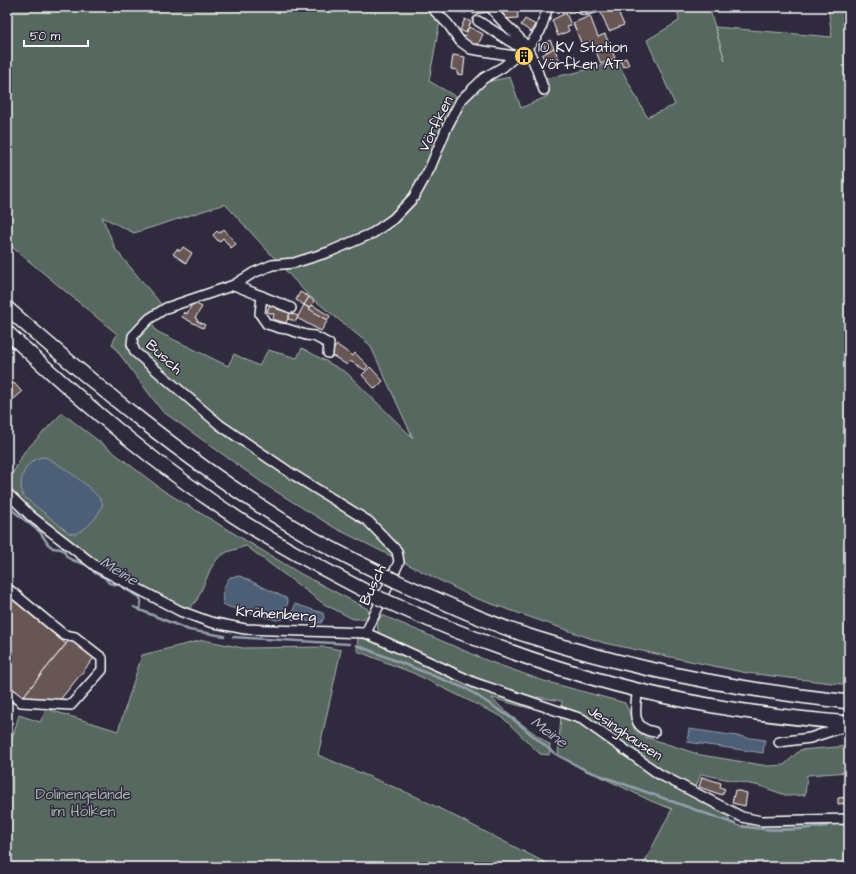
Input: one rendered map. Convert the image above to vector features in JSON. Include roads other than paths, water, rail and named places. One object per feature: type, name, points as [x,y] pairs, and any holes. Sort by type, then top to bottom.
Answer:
[{"type":"highway","points":[[7,308],[118,402],[200,465],[290,525],[329,548],[392,579],[467,612],[534,638],[603,658],[658,672],[714,683],[797,696],[849,702]]},
{"type":"highway","points":[[7,332],[76,394],[127,437],[204,495],[258,531],[302,557],[382,599],[467,636],[525,657],[600,680],[638,690],[713,706],[849,724]]},
{"type":"street","points":[[431,7],[448,24],[460,41],[472,49],[515,56]]},
{"type":"street","points":[[491,7],[495,14],[508,26],[525,48],[544,90]]},
{"type":"street","name":"Vörfken","points":[[430,168],[447,127],[461,100],[484,78],[502,67],[532,42],[540,31],[548,7]]},
{"type":"street","points":[[578,7],[585,10],[597,7]]},
{"type":"street","points":[[478,21],[525,48]]},
{"type":"street","name":"Busch","points":[[366,633],[399,562],[397,551],[368,521],[289,472],[220,425],[135,352],[132,344],[133,336],[149,319],[166,308],[234,285],[253,273],[272,265],[294,263],[329,252],[373,233],[404,210],[414,197],[430,168]]},
{"type":"street","points":[[234,285],[291,308]]},
{"type":"street","points":[[262,296],[260,314],[267,324],[314,336],[329,344],[328,353]]},
{"type":"street","name":"Krähenberg","points":[[7,492],[32,517],[97,567],[180,611],[210,622],[244,629],[366,633]]},
{"type":"street","points":[[7,588],[64,635],[75,637],[102,658],[102,670],[71,706],[21,702],[7,691]]},
{"type":"street","name":"Jesinghausen","points":[[366,633],[475,683],[582,719],[659,774],[742,817],[761,820],[849,819]]},
{"type":"street","points":[[638,690],[635,711],[638,722],[643,729],[654,732]]},
{"type":"street","points":[[779,742],[816,736],[849,724]]},
{"type":"water","points":[[45,457],[77,477],[92,490],[103,503],[99,513],[92,522],[75,534],[69,533],[23,496],[21,483],[25,470],[33,461],[38,458]]},
{"type":"water","points":[[240,576],[286,598],[288,602],[283,619],[276,620],[223,604],[223,593],[228,580],[230,577]]},
{"type":"water","points":[[295,604],[323,613],[324,618],[321,623],[291,619]]},
{"type":"water","points":[[689,729],[765,740],[763,753],[687,742]]},
{"type":"waterway","name":"Meine","points":[[7,506],[40,532],[48,544],[53,548],[61,549],[67,557],[88,565],[95,573],[105,578],[109,583],[119,585],[140,598],[140,610],[189,630],[224,636]]},
{"type":"waterway","name":"Meine","points":[[134,607],[140,610]]},
{"type":"waterway","name":"Meine","points":[[233,637],[349,644]]},
{"type":"waterway","name":"Meine","points":[[356,645],[467,689],[514,720],[554,753],[585,770],[735,824]]},
{"type":"waterway","name":"Meine","points":[[742,826],[784,830],[827,826]]},
{"type":"place","name":"10 KV Station Vörfken AT","points":[[524,56]]},
{"type":"park label","name":"Dolinengelände im Hölken","points":[[83,802]]}]
